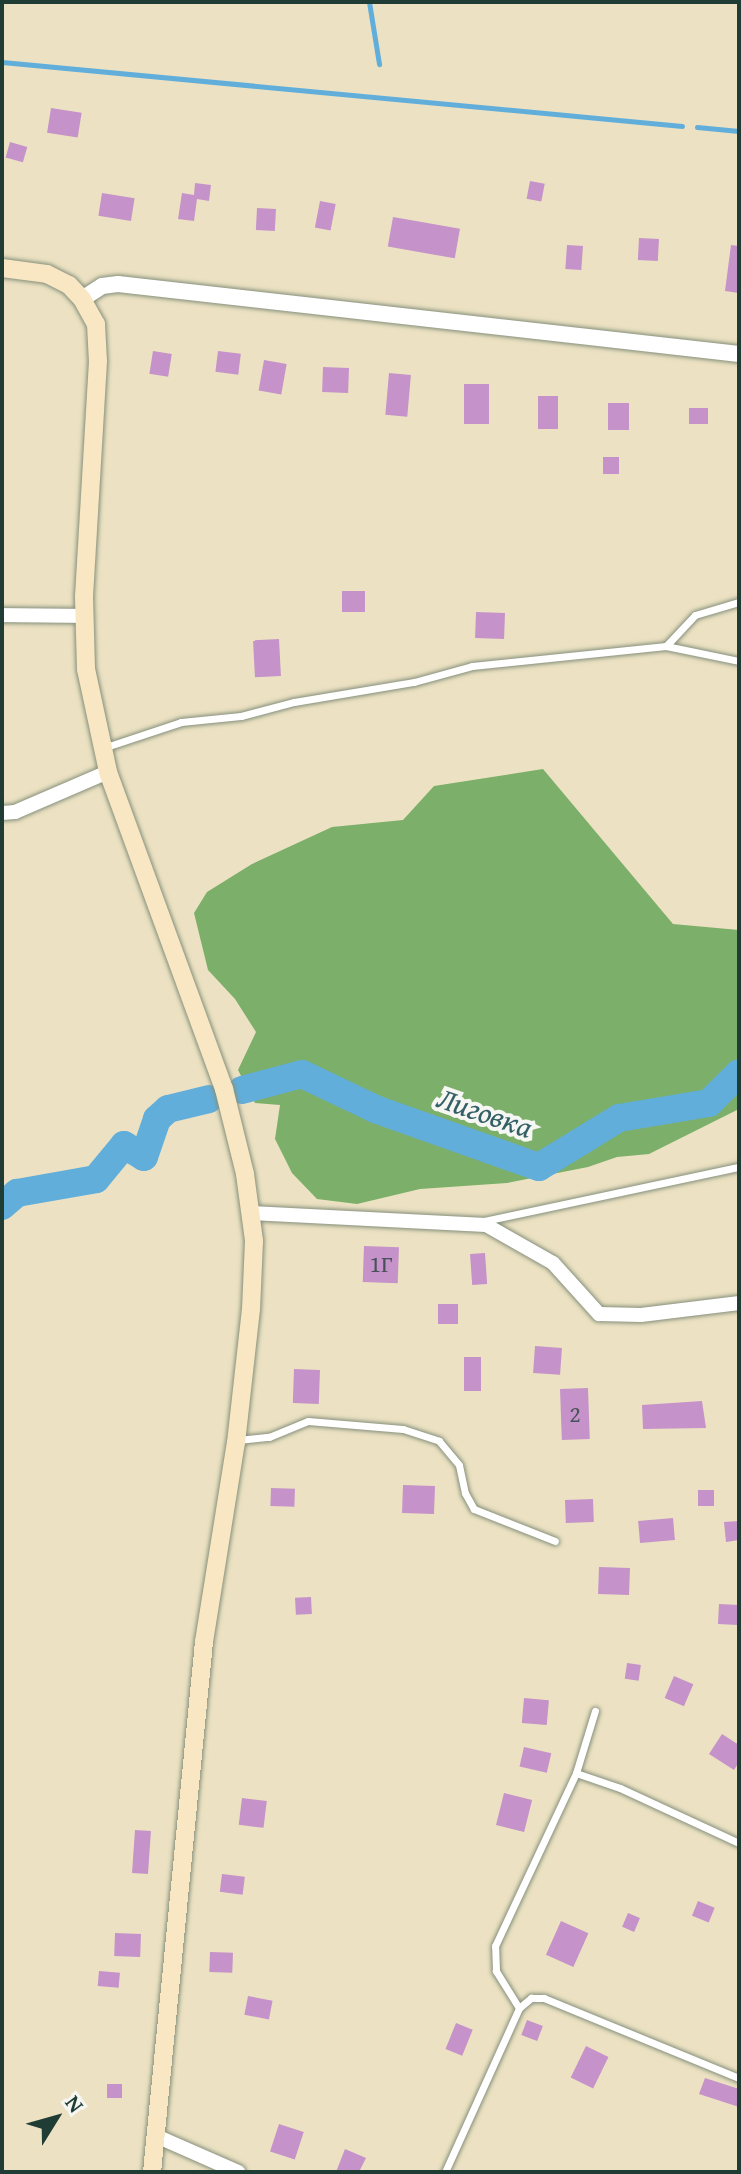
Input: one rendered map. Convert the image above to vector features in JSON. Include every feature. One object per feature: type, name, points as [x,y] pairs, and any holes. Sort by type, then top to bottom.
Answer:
[{"type":"main road","points":[[2,268],[47,274],[69,285],[82,299],[96,324],[98,361],[84,616],[86,669],[108,772],[224,1089],[245,1174],[254,1241],[251,1309],[236,1441],[204,1642],[152,2172]]},
{"type":"street","points":[[82,299],[102,286],[118,284],[739,354]]},
{"type":"street","points":[[2,615],[84,616]]},
{"type":"street","points":[[2,813],[15,812],[108,772]]},
{"type":"street","points":[[251,1213],[486,1225],[553,1263],[599,1314],[641,1315],[739,1303]]},
{"type":"street","points":[[156,2136],[238,2172]]},
{"type":"lane","points":[[666,646],[695,615],[739,602]]},
{"type":"lane","points":[[103,748],[181,722],[241,716],[294,702],[414,682],[472,666],[666,646],[739,661]]},
{"type":"lane","points":[[474,1225],[495,1216],[739,1167]]},
{"type":"lane","points":[[236,1441],[269,1437],[308,1421],[403,1429],[439,1441],[459,1465],[465,1493],[474,1509],[555,1541]]},
{"type":"lane","points":[[519,2008],[496,1971],[495,1946],[576,1773],[595,1711]]},
{"type":"lane","points":[[576,1773],[620,1788],[739,1843]]},
{"type":"lane","points":[[445,2172],[519,2008],[531,1998],[544,1998],[739,2078]]},
{"type":"green space","points":[[543,769],[673,924],[739,930],[739,1109],[649,1154],[617,1157],[588,1167],[507,1183],[420,1189],[357,1204],[317,1199],[292,1173],[275,1139],[280,1105],[255,1103],[238,1070],[256,1032],[235,999],[208,970],[194,913],[207,892],[252,864],[332,827],[403,820],[434,786]]},
{"type":"building","points":[[51,108],[82,113],[78,138],[47,133]]},
{"type":"building","points":[[10,142],[27,147],[23,162],[6,157]]},
{"type":"building","points":[[530,181],[545,184],[541,202],[527,199]]},
{"type":"building","points":[[195,183],[211,185],[209,201],[197,199],[194,221],[178,219],[182,193],[194,195]]},
{"type":"building","points":[[102,193],[135,198],[131,221],[98,216]]},
{"type":"building","points":[[320,201],[336,204],[331,231],[315,228]]},
{"type":"building","points":[[257,208],[276,209],[275,231],[256,230]]},
{"type":"building","points":[[393,217],[460,229],[455,258],[388,247]]},
{"type":"building","points":[[639,238],[659,239],[658,261],[638,260]]},
{"type":"building","points":[[567,245],[583,246],[581,270],[565,269]]},
{"type":"building","points":[[731,245],[739,246],[739,293],[725,291]]},
{"type":"building","points":[[153,351],[172,354],[168,377],[149,374]]},
{"type":"building","points":[[218,351],[241,354],[238,375],[215,372]]},
{"type":"building","points":[[264,360],[287,364],[281,395],[259,391]]},
{"type":"building","points":[[323,367],[349,368],[348,393],[322,392]]},
{"type":"building","points":[[389,373],[411,375],[407,417],[385,415]]},
{"type":"building","points":[[464,384],[489,384],[489,424],[464,424]]},
{"type":"building","points":[[538,396],[558,396],[558,429],[538,429]]},
{"type":"building","points":[[608,403],[629,403],[629,430],[608,430]]},
{"type":"building","points":[[689,408],[708,408],[708,424],[689,424]]},
{"type":"building","points":[[603,457],[619,457],[619,474],[603,474]]},
{"type":"building","points":[[342,591],[365,591],[365,612],[342,612]]},
{"type":"building","points":[[476,612],[505,613],[504,639],[475,638]]},
{"type":"building","points":[[279,639],[281,676],[255,677],[253,640]]},
{"type":"building","points":[[364,1246],[399,1247],[398,1283],[363,1282]]},
{"type":"building","points":[[485,1253],[487,1284],[472,1285],[470,1254]]},
{"type":"building","points":[[438,1304],[458,1304],[458,1324],[438,1324]]},
{"type":"building","points":[[535,1346],[562,1348],[560,1375],[533,1373]]},
{"type":"building","points":[[464,1357],[481,1357],[481,1391],[464,1391]]},
{"type":"building","points":[[294,1369],[320,1370],[319,1404],[293,1403]]},
{"type":"building","points":[[588,1388],[590,1439],[562,1440],[560,1389]]},
{"type":"building","points":[[702,1401],[706,1428],[643,1429],[642,1405]]},
{"type":"building","points":[[403,1485],[435,1486],[434,1514],[402,1513]]},
{"type":"building","points":[[271,1488],[295,1489],[294,1507],[270,1506]]},
{"type":"building","points":[[698,1490],[714,1490],[714,1506],[698,1506]]},
{"type":"building","points":[[593,1499],[594,1522],[566,1523],[565,1500]]},
{"type":"building","points":[[673,1518],[675,1540],[640,1543],[638,1521]]},
{"type":"building","points":[[739,1521],[739,1540],[726,1542],[724,1522]]},
{"type":"building","points":[[599,1567],[630,1568],[629,1595],[598,1594]]},
{"type":"building","points":[[311,1597],[312,1614],[296,1615],[295,1598]]},
{"type":"building","points":[[719,1604],[739,1605],[738,1625],[718,1624]]},
{"type":"building","points":[[627,1663],[641,1665],[639,1681],[625,1679]]},
{"type":"building","points":[[674,1676],[693,1684],[684,1706],[665,1698]]},
{"type":"building","points":[[524,1698],[549,1700],[547,1725],[522,1723]]},
{"type":"building","points":[[722,1734],[739,1745],[739,1762],[734,1770],[709,1754]]},
{"type":"building","points":[[524,1747],[551,1753],[547,1773],[520,1766]]},
{"type":"building","points":[[504,1793],[532,1800],[524,1832],[496,1825]]},
{"type":"building","points":[[242,1798],[267,1801],[264,1828],[239,1825]]},
{"type":"building","points":[[135,1830],[151,1831],[148,1874],[132,1873]]},
{"type":"building","points":[[222,1874],[245,1877],[243,1895],[220,1892]]},
{"type":"building","points":[[698,1901],[715,1908],[709,1923],[692,1916]]},
{"type":"building","points":[[628,1913],[640,1918],[634,1932],[622,1927]]},
{"type":"building","points":[[561,1921],[588,1933],[573,1967],[546,1955]]},
{"type":"building","points":[[115,1933],[141,1934],[140,1957],[114,1956]]},
{"type":"building","points":[[210,1952],[233,1953],[232,1973],[209,1972]]},
{"type":"building","points":[[99,1971],[120,1973],[119,1988],[98,1986]]},
{"type":"building","points":[[248,1996],[273,2001],[269,2019],[244,2015]]},
{"type":"building","points":[[527,2020],[543,2026],[537,2041],[521,2035]]},
{"type":"building","points":[[456,2023],[473,2030],[462,2056],[446,2049]]},
{"type":"building","points":[[586,2046],[608,2057],[593,2088],[571,2077]]},
{"type":"building","points":[[705,2078],[739,2089],[739,2107],[699,2094]]},
{"type":"building","points":[[107,2084],[122,2084],[122,2098],[107,2098]]},
{"type":"building","points":[[279,2124],[304,2132],[295,2160],[270,2152]]},
{"type":"building","points":[[345,2149],[366,2158],[359,2172],[336,2172]]},
{"type":"waterway","points":[[369,2],[379,64]]},
{"type":"waterway","points":[[2,62],[682,126]]},
{"type":"waterway","points":[[697,127],[739,131]]},
{"type":"waterway","name":"Лиговка","points":[[242,1090],[302,1074],[375,1109],[539,1167],[619,1118],[709,1103],[739,1073]]},
{"type":"waterway","name":"Лиговка","points":[[2,1206],[17,1193],[96,1179],[124,1145],[144,1157],[157,1119],[168,1109],[209,1099]]}]
